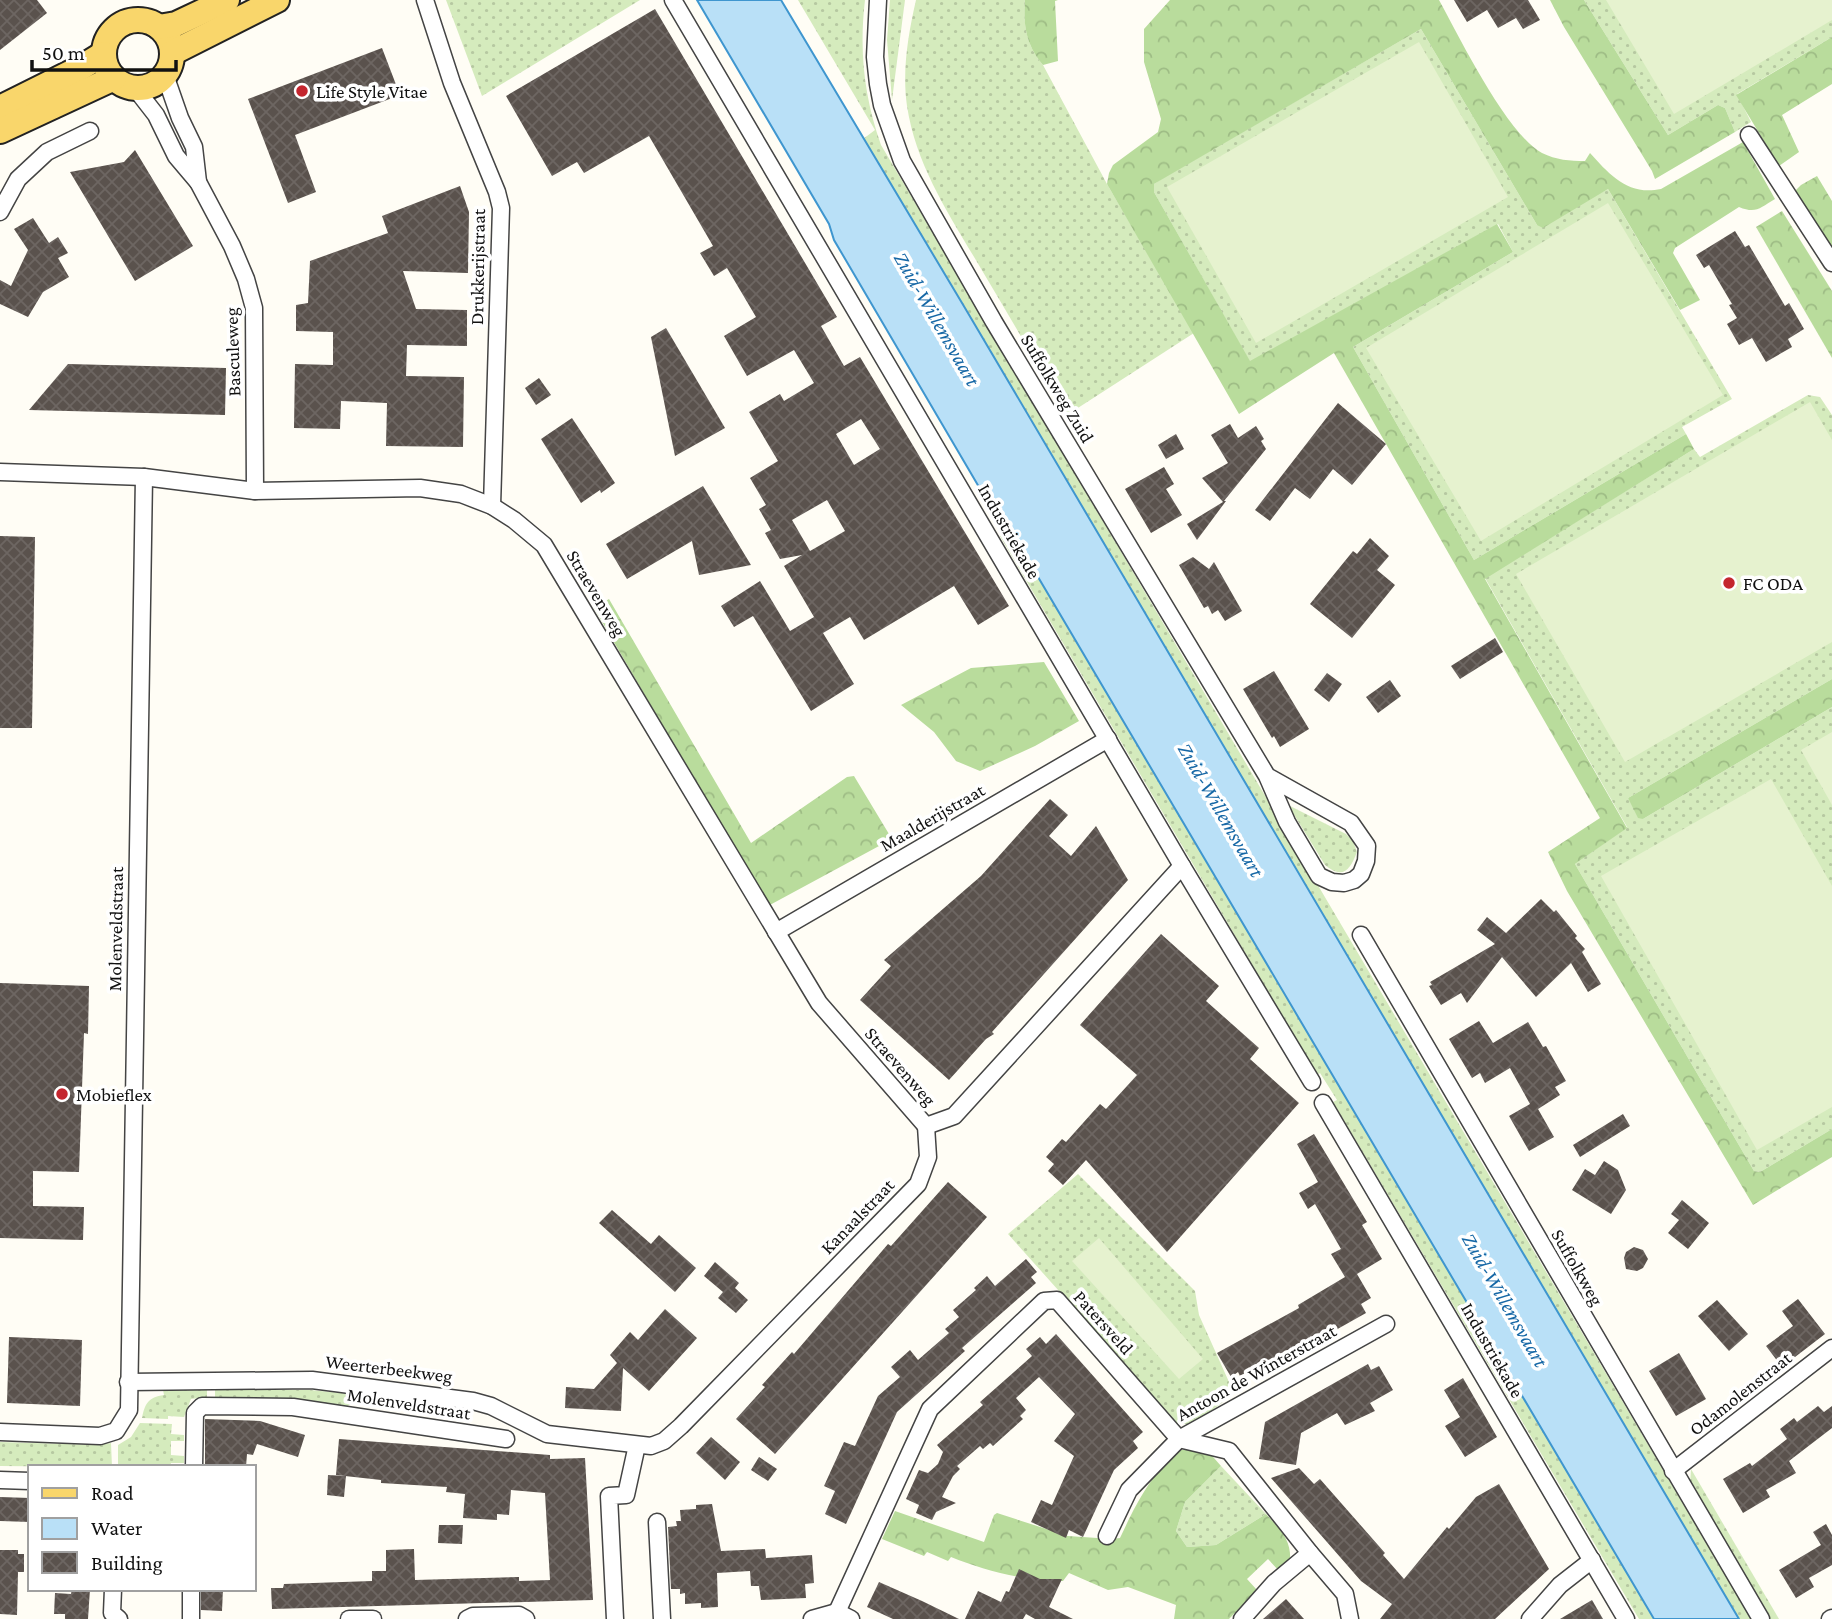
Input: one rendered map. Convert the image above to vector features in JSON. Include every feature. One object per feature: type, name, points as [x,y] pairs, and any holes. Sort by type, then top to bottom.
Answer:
[{"type":"main road","points":[[159,27],[176,24],[227,0]]},
{"type":"main road","points":[[0,131],[124,83],[151,85],[168,64],[276,0]]},
{"type":"main road","points":[[124,83],[106,68],[103,54],[106,39],[123,23],[145,20],[159,27],[168,38],[168,64]]},
{"type":"main road","points":[[0,108],[103,54]]},
{"type":"street","name":"Drukkerijstraat","points":[[425,0],[452,83],[497,192],[501,208],[492,506]]},
{"type":"street","name":"Industriekade","points":[[673,0],[1312,1082]]},
{"type":"street","name":"Suffolkweg Zuid","points":[[878,0],[875,57],[878,84],[882,105],[902,161],[994,322],[1267,776],[1287,822],[1319,876],[1332,882],[1344,883],[1361,874],[1366,861],[1367,846],[1351,823],[1267,776]]},
{"type":"street","name":"Basculeweg","points":[[168,64],[180,118],[194,147],[198,182]]},
{"type":"street","name":"Basculeweg","points":[[124,83],[156,115],[176,156],[198,182],[246,279],[254,308],[255,491]]},
{"type":"street","points":[[0,212],[18,179],[47,152],[90,131]]},
{"type":"street","points":[[1749,135],[1832,262]]},
{"type":"street","name":"Straevenweg","points":[[0,472],[144,477],[255,491],[420,488],[461,494],[492,506],[514,520],[544,545],[819,1003],[926,1126]]},
{"type":"street","name":"Molenveldstraat","points":[[0,1432],[100,1436],[116,1431],[129,1410],[144,477]]},
{"type":"street","name":"Maalderijstraat","points":[[776,932],[1108,739]]},
{"type":"street","points":[[926,1126],[954,1116],[1182,866]]},
{"type":"street","name":"Suffolkweg","points":[[1361,935],[1760,1619]]},
{"type":"street","name":"Industriekade","points":[[1324,1103],[1626,1619]]},
{"type":"street","name":"Kanaalstraat","points":[[637,1445],[651,1446],[664,1441],[681,1426],[918,1184],[928,1157],[926,1126]]},
{"type":"street","name":"Patersveld","points":[[844,1615],[930,1409],[1044,1301],[1057,1300],[1179,1439]]},
{"type":"street","name":"Antoon de Winterstraat","points":[[1107,1536],[1129,1490],[1179,1439],[1386,1324]]},
{"type":"street","name":"Odamolenstraat","points":[[1673,1471],[1832,1348]]},
{"type":"street","name":"Weerterbeekweg","points":[[128,1382],[312,1380],[338,1383],[473,1401],[491,1406],[547,1434],[637,1445]]},
{"type":"street","name":"Molenveldstraat","points":[[194,1465],[195,1413],[202,1406],[293,1407],[506,1439]]},
{"type":"street","points":[[1179,1439],[1229,1451],[1345,1594],[1350,1619]]},
{"type":"street","points":[[615,1619],[610,1496],[626,1495],[637,1445]]},
{"type":"street","points":[[0,1480],[28,1481]]},
{"type":"street","points":[[657,1522],[662,1619]]},
{"type":"street","points":[[1242,1619],[1274,1583],[1310,1553]]},
{"type":"street","points":[[1530,1619],[1560,1585],[1592,1560]]},
{"type":"street","points":[[113,1591],[112,1613],[119,1619]]},
{"type":"street","points":[[191,1591],[191,1619]]},
{"type":"street","points":[[467,1619],[473,1616],[519,1615],[526,1619]]},
{"type":"street","points":[[812,1619],[844,1615]]},
{"type":"street","points":[[349,1619],[373,1619]]},
{"type":"green space","points":[[446,0],[640,0],[482,96]]},
{"type":"green space","points":[[798,0],[865,0],[864,74],[870,109],[881,145],[1751,1619],[1739,1619],[863,139],[875,130]]},
{"type":"green space","points":[[890,0],[905,0],[892,100],[887,40]]},
{"type":"green space","points":[[916,0],[1025,0],[1025,26],[1033,50],[1194,333],[1067,415],[946,209],[918,149],[911,128],[905,80],[908,40]]},
{"type":"green space","points":[[1025,0],[1058,0],[1055,1],[1058,61],[1043,65],[1033,50],[1025,26]]},
{"type":"green space","points":[[1170,0],[1439,0],[1499,106],[1528,142],[1542,153],[1563,160],[1585,161],[1590,153],[1621,182],[1649,190],[1661,189],[1743,142],[1775,199],[1754,210],[1739,207],[1675,248],[1673,253],[1700,300],[1680,310],[1608,189],[1543,228],[1537,225],[1421,29],[1154,184],[1154,192],[1250,361],[1497,224],[1513,252],[1353,347],[1474,560],[1686,434],[1694,449],[1485,579],[1627,828],[1575,864],[1754,1171],[1760,1172],[1832,1129],[1832,1157],[1753,1205],[1567,891],[1548,852],[1600,818],[1334,353],[1239,414],[1107,184],[1113,165],[1158,132],[1161,119],[1144,62],[1144,29]]},
{"type":"green space","points":[[1550,0],[1584,0],[1668,135],[1718,105],[1725,108],[1735,132],[1655,179]]},
{"type":"green space","points":[[1584,0],[1832,0],[1832,37],[1737,94],[1751,122],[1735,132],[1725,108],[1718,105],[1668,135]]},
{"type":"green space","points":[[1606,0],[1832,0],[1832,20],[1674,114]]},
{"type":"green space","points":[[1421,29],[1537,225],[1608,189],[1732,399],[1682,427],[1686,434],[1474,560],[1353,347],[1513,252],[1498,224],[1250,362],[1154,192],[1154,184],[1163,178]]},
{"type":"green space","points":[[1832,37],[1832,84],[1782,115],[1799,152],[1779,166],[1736,95]]},
{"type":"green space","points":[[1419,42],[1508,197],[1256,343],[1167,187]]},
{"type":"green space","points":[[1817,176],[1832,201],[1832,253],[1794,192]]},
{"type":"green space","points":[[1608,203],[1723,395],[1481,541],[1366,348]]},
{"type":"green space","points":[[1782,211],[1832,291],[1832,358],[1756,227]]},
{"type":"green space","points":[[1808,395],[1820,397],[1832,415],[1832,679],[1628,798],[1643,819],[1832,707],[1832,1129],[1760,1172],[1754,1171],[1575,864],[1627,827],[1485,578],[1694,449],[1700,457]]},
{"type":"green space","points":[[1810,402],[1832,440],[1832,642],[1625,762],[1516,574]]},
{"type":"green space","points":[[1006,533],[1015,538],[1654,1619],[1639,1619],[1333,1102],[1337,1100],[1320,1073],[1317,1075],[1000,536]]},
{"type":"green space","points":[[609,599],[751,843],[847,777],[854,776],[892,839],[768,906],[594,608]]},
{"type":"green space","points":[[1044,662],[1079,721],[1035,746],[980,771],[956,761],[934,732],[901,705],[971,668]]},
{"type":"green space","points":[[1832,679],[1832,707],[1643,819],[1638,818],[1628,798]]},
{"type":"green space","points":[[1832,732],[1832,805],[1801,750]]},
{"type":"green space","points":[[1771,779],[1832,886],[1832,1107],[1757,1150],[1601,876]]},
{"type":"green space","points":[[1288,805],[1346,834],[1353,841],[1357,852],[1349,868],[1337,872],[1325,865]]},
{"type":"green space","points":[[1078,1174],[1195,1291],[1199,1315],[1229,1382],[1223,1402],[1192,1425],[1177,1423],[1008,1234]]},
{"type":"green space","points":[[1099,1238],[1203,1359],[1179,1379],[1072,1261]]},
{"type":"green space","points":[[163,1390],[207,1390],[207,1397],[191,1399],[184,1417],[142,1418],[148,1402],[154,1397],[164,1395]]},
{"type":"green space","points":[[215,1390],[310,1390],[362,1395],[361,1403],[352,1402],[345,1409],[290,1401],[215,1398]]},
{"type":"green space","points":[[140,1423],[172,1424],[171,1434],[184,1435],[184,1441],[171,1441],[171,1455],[184,1456],[184,1463],[118,1465],[118,1445],[131,1437]]},
{"type":"green space","points":[[0,1442],[98,1445],[111,1443],[112,1465],[0,1466]]},
{"type":"green space","points":[[1181,1450],[1207,1450],[1221,1466],[1185,1502],[1176,1531],[1187,1547],[1216,1545],[1266,1514],[1280,1530],[1289,1547],[1290,1562],[1279,1571],[1268,1559],[1247,1579],[1257,1590],[1229,1619],[1174,1619],[1176,1605],[1128,1587],[1108,1590],[1069,1573],[1063,1581],[1020,1577],[991,1571],[951,1557],[948,1561],[927,1552],[924,1556],[882,1539],[895,1511],[984,1542],[997,1513],[1068,1536],[1120,1538],[1138,1501],[1153,1479]]},
{"type":"green space","points":[[1221,1466],[1266,1514],[1216,1545],[1187,1547],[1176,1531],[1185,1502]]},
{"type":"green space","points":[[1691,1469],[1779,1619],[1769,1619],[1690,1485]]},
{"type":"water","name":"Zuid-Willemsvaart","points":[[697,0],[781,0],[1739,1619],[1654,1619],[1015,538],[1006,533]]},
{"type":"building","points":[[0,0],[37,0],[47,13],[0,50]]},
{"type":"building","points":[[1454,0],[1528,0],[1540,20],[1523,29],[1516,18],[1498,28],[1487,10],[1467,22]]},
{"type":"building","points":[[655,9],[837,317],[821,326],[844,366],[860,357],[1009,606],[978,625],[954,586],[864,640],[850,617],[823,633],[854,684],[811,711],[753,616],[734,627],[721,606],[760,581],[790,631],[814,617],[784,566],[802,555],[780,559],[765,533],[771,530],[759,509],[766,505],[750,478],[778,461],[749,412],[780,394],[784,401],[814,383],[794,350],[747,376],[724,336],[756,317],[727,268],[714,276],[700,253],[713,246],[649,136],[584,173],[577,162],[552,176],[506,96]],"holes":[[[861,419],[880,449],[854,465],[836,434]],[[827,500],[845,531],[810,551],[792,520]]]},
{"type":"building","points":[[382,48],[400,95],[295,135],[316,192],[288,203],[248,99]]},
{"type":"building","points":[[135,150],[193,246],[135,281],[70,172],[124,162]]},
{"type":"building","points":[[460,186],[469,212],[468,273],[403,271],[416,309],[467,310],[467,346],[407,345],[406,376],[464,377],[463,447],[386,446],[387,403],[341,401],[340,429],[294,428],[295,364],[333,365],[333,332],[296,331],[296,305],[308,303],[310,261],[388,233],[382,216]]},
{"type":"building","points":[[33,218],[49,243],[58,237],[68,253],[58,258],[69,277],[43,292],[28,317],[0,304],[0,280],[11,286],[28,250],[14,229]]},
{"type":"building","points":[[1735,231],[1745,247],[1749,245],[1785,306],[1789,303],[1804,329],[1788,339],[1792,347],[1766,362],[1752,338],[1739,345],[1727,324],[1737,318],[1729,305],[1732,304],[1709,265],[1704,268],[1696,255]]},
{"type":"building","points":[[666,328],[725,428],[675,456],[651,337]]},
{"type":"building","points":[[68,364],[226,368],[225,415],[29,410]]},
{"type":"building","points":[[539,378],[551,395],[536,405],[525,388]]},
{"type":"building","points":[[1338,403],[1386,444],[1352,485],[1333,469],[1310,499],[1295,488],[1270,521],[1255,510]]},
{"type":"building","points":[[572,418],[615,483],[581,503],[541,439]]},
{"type":"building","points":[[1230,424],[1238,438],[1256,426],[1264,439],[1261,441],[1266,449],[1197,540],[1187,524],[1223,502],[1202,478],[1228,463],[1211,435]]},
{"type":"building","points":[[1176,434],[1184,449],[1166,459],[1158,445]]},
{"type":"building","points":[[1164,467],[1174,484],[1166,489],[1182,515],[1151,533],[1125,489]]},
{"type":"building","points":[[703,486],[751,565],[699,575],[692,541],[627,579],[606,544]]},
{"type":"building","points":[[0,536],[35,537],[32,728],[0,728]]},
{"type":"building","points":[[1370,538],[1389,556],[1377,570],[1395,585],[1352,638],[1310,604],[1353,551],[1357,554]]},
{"type":"building","points":[[1193,557],[1209,569],[1214,562],[1242,611],[1225,621],[1218,610],[1212,614],[1208,606],[1204,608],[1179,565]]},
{"type":"building","points":[[1495,638],[1503,652],[1460,679],[1451,666]]},
{"type":"building","points":[[1274,671],[1309,729],[1280,747],[1243,689]]},
{"type":"building","points":[[1327,673],[1342,684],[1329,702],[1314,690]]},
{"type":"building","points":[[1390,680],[1401,696],[1378,713],[1366,697]]},
{"type":"building","points":[[1050,799],[1068,815],[1049,836],[1071,856],[1096,826],[1128,880],[992,1032],[994,1034],[986,1039],[949,1080],[860,1000],[891,966],[884,960],[981,876]]},
{"type":"building","points":[[1541,899],[1554,912],[1556,910],[1577,936],[1575,938],[1585,949],[1582,952],[1601,984],[1588,992],[1571,963],[1536,997],[1502,957],[1467,1003],[1461,993],[1441,1005],[1429,986],[1432,985],[1430,982],[1495,944],[1477,930],[1487,917],[1506,933]]},
{"type":"building","points":[[1161,934],[1219,986],[1206,1001],[1259,1048],[1250,1059],[1299,1103],[1167,1252],[1086,1160],[1063,1185],[1048,1171],[1054,1164],[1046,1157],[1062,1139],[1066,1142],[1100,1104],[1106,1109],[1137,1075],[1080,1025]]},
{"type":"building","points":[[0,983],[89,986],[88,1034],[84,1033],[79,1172],[33,1171],[33,1206],[84,1207],[83,1240],[0,1238]]},
{"type":"building","points":[[1479,1021],[1493,1043],[1528,1022],[1543,1047],[1546,1046],[1566,1081],[1555,1087],[1560,1095],[1538,1109],[1554,1137],[1529,1151],[1509,1116],[1530,1104],[1510,1068],[1485,1083],[1480,1073],[1472,1078],[1449,1039]]},
{"type":"building","points":[[1623,1114],[1630,1126],[1580,1157],[1573,1145]]},
{"type":"building","points":[[1314,1134],[1367,1222],[1362,1225],[1382,1259],[1357,1274],[1371,1298],[1361,1304],[1366,1313],[1252,1377],[1249,1371],[1240,1376],[1238,1372],[1231,1377],[1217,1353],[1299,1308],[1298,1305],[1345,1277],[1331,1254],[1341,1249],[1315,1204],[1308,1209],[1299,1193],[1318,1182],[1297,1144]]},
{"type":"building","points":[[1604,1161],[1618,1170],[1626,1190],[1611,1214],[1572,1190],[1585,1169],[1595,1175]]},
{"type":"building","points":[[948,1182],[987,1217],[775,1454],[736,1419],[765,1387],[762,1385],[792,1352],[794,1354],[888,1244],[891,1246]]},
{"type":"building","points":[[1682,1200],[1709,1223],[1688,1249],[1668,1233],[1679,1220],[1671,1214]]},
{"type":"building","points":[[612,1210],[651,1244],[659,1235],[696,1268],[675,1292],[599,1223]]},
{"type":"building","points":[[1634,1247],[1643,1250],[1648,1259],[1643,1268],[1637,1271],[1626,1269],[1624,1258],[1626,1252]]},
{"type":"building","points":[[1026,1259],[1037,1272],[1031,1277],[1036,1283],[962,1348],[965,1351],[897,1412],[846,1524],[825,1514],[835,1491],[824,1486],[844,1442],[855,1446],[878,1396],[900,1377],[891,1367],[910,1350],[918,1360],[949,1333],[945,1329],[959,1317],[953,1310],[976,1290],[974,1288],[987,1276],[995,1286]]},
{"type":"building","points":[[715,1262],[739,1283],[735,1288],[748,1300],[736,1313],[718,1298],[723,1292],[704,1276]]},
{"type":"building","points":[[1798,1299],[1825,1334],[1782,1367],[1766,1346],[1793,1326],[1782,1311]]},
{"type":"building","points":[[1717,1300],[1748,1334],[1729,1351],[1698,1316]]},
{"type":"building","points":[[665,1309],[697,1338],[649,1391],[623,1368],[621,1411],[565,1408],[566,1387],[594,1389],[617,1363],[610,1355],[630,1332],[638,1340]]},
{"type":"building","points":[[1056,1334],[1143,1432],[1133,1441],[1138,1448],[1114,1470],[1083,1537],[1069,1530],[1066,1538],[1031,1522],[1041,1500],[1052,1505],[1074,1456],[1054,1441],[1075,1414],[1039,1377],[1016,1398],[1026,1410],[1020,1416],[1023,1419],[993,1446],[990,1443],[983,1449],[980,1446],[957,1466],[960,1469],[953,1476],[942,1497],[956,1503],[936,1512],[932,1520],[916,1513],[919,1505],[906,1499],[919,1470],[928,1473],[938,1464],[943,1452],[937,1445],[983,1405],[980,1402],[1032,1356],[1026,1349],[1040,1337],[1046,1344]]},
{"type":"building","points":[[9,1337],[82,1340],[80,1406],[7,1403]]},
{"type":"building","points":[[1679,1353],[1706,1399],[1676,1416],[1649,1371]]},
{"type":"building","points":[[1368,1364],[1371,1370],[1379,1366],[1393,1390],[1370,1403],[1375,1411],[1345,1425],[1337,1413],[1301,1433],[1296,1465],[1259,1459],[1265,1422]]},
{"type":"building","points":[[1463,1378],[1497,1437],[1465,1457],[1445,1426],[1460,1417],[1444,1390]]},
{"type":"building","points":[[1818,1406],[1824,1412],[1832,1406],[1832,1428],[1789,1461],[1796,1473],[1766,1490],[1770,1497],[1743,1513],[1723,1479],[1750,1463],[1752,1466],[1787,1439],[1780,1429],[1794,1418],[1797,1422]]},
{"type":"building","points":[[205,1419],[260,1421],[305,1435],[298,1457],[257,1444],[253,1455],[247,1454],[246,1465],[205,1465]]},
{"type":"building","points":[[711,1437],[740,1462],[725,1480],[696,1453]]},
{"type":"building","points":[[339,1439],[550,1455],[550,1459],[585,1458],[593,1600],[272,1609],[271,1588],[283,1588],[284,1584],[372,1581],[372,1571],[386,1571],[386,1550],[414,1549],[415,1580],[519,1577],[519,1581],[550,1580],[545,1493],[511,1490],[509,1515],[497,1514],[497,1520],[463,1518],[465,1494],[446,1492],[447,1487],[381,1483],[381,1480],[336,1475]]},
{"type":"building","points":[[759,1457],[777,1469],[768,1481],[751,1470]]},
{"type":"building","points":[[1299,1468],[1314,1484],[1320,1479],[1385,1553],[1383,1555],[1404,1579],[1476,1497],[1499,1484],[1549,1569],[1495,1619],[1380,1619],[1392,1604],[1361,1581],[1271,1478]]},
{"type":"building","points":[[328,1475],[346,1476],[344,1497],[327,1495]]},
{"type":"building","points":[[0,1497],[28,1498],[28,1522],[0,1521]]},
{"type":"building","points":[[712,1504],[721,1551],[765,1549],[766,1558],[812,1555],[814,1583],[805,1584],[806,1598],[761,1600],[759,1586],[751,1586],[750,1571],[717,1573],[718,1607],[701,1608],[701,1603],[685,1604],[685,1593],[680,1594],[680,1589],[671,1589],[668,1527],[677,1526],[676,1521],[681,1521],[680,1510]]},
{"type":"building","points":[[1826,1524],[1832,1535],[1832,1565],[1809,1578],[1814,1587],[1796,1598],[1779,1570],[1821,1545],[1813,1532]]},
{"type":"building","points":[[439,1525],[463,1525],[462,1544],[438,1543]]},
{"type":"building","points":[[0,1550],[18,1550],[18,1554],[24,1554],[24,1572],[18,1572],[17,1615],[0,1614]]},
{"type":"building","points":[[1019,1569],[1040,1579],[1062,1579],[1049,1607],[1073,1619],[1035,1619],[1026,1614],[1023,1619],[965,1619],[978,1591],[1001,1602],[1006,1591],[1009,1592]]},
{"type":"building","points":[[879,1582],[959,1619],[893,1619],[867,1607]]},
{"type":"building","points":[[72,1591],[90,1591],[88,1619],[65,1619],[65,1614],[54,1614],[55,1593],[71,1594]]},
{"type":"building","points":[[201,1591],[223,1591],[222,1611],[201,1610]]},
{"type":"building","points":[[1286,1599],[1304,1619],[1263,1619]]},
{"type":"building","points":[[1592,1600],[1603,1619],[1560,1619]]},
{"type":"place","name":"Life Style Vitae","points":[[302,91]]},
{"type":"place","name":"FC ODA","points":[[1729,583]]},
{"type":"place","name":"Mobieflex","points":[[62,1094]]}]
